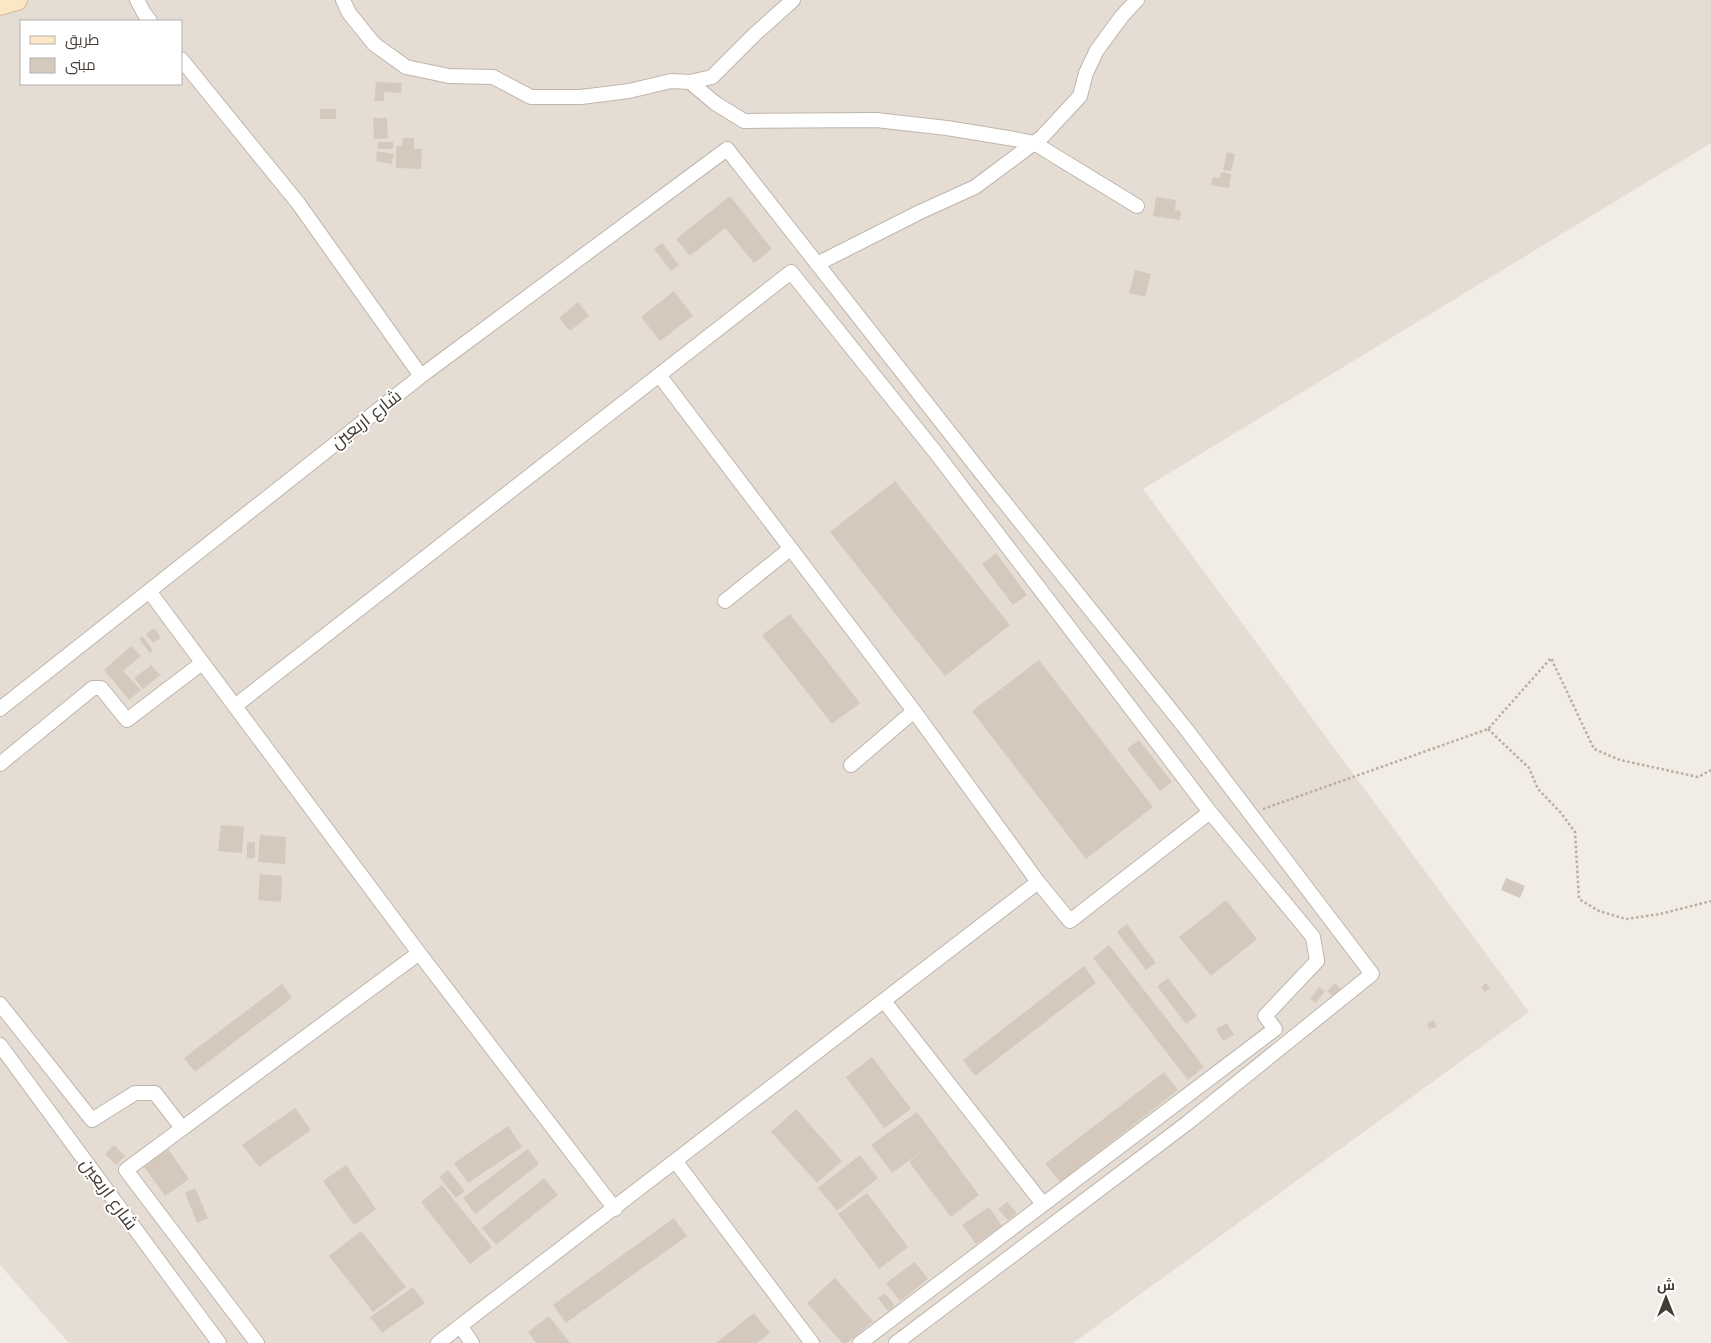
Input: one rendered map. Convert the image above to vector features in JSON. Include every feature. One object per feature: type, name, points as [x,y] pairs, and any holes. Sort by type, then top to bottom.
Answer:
[{"type":"main road","points":[[0,5],[17,0]]},
{"type":"street","points":[[137,0],[149,20]]},
{"type":"street","points":[[343,0],[349,13],[374,44],[406,67],[449,76],[493,77],[531,97],[581,97],[629,91],[671,81],[690,82],[712,77],[754,34],[793,0]]},
{"type":"street","points":[[896,1343],[1186,1124],[1372,974],[1186,729],[817,264],[920,212],[975,187],[1042,137],[1080,96],[1086,74],[1097,50],[1122,16],[1137,0]]},
{"type":"street","points":[[182,61],[298,203],[421,376]]},
{"type":"street","points":[[690,82],[715,103],[744,121],[876,120],[947,128],[1034,143],[1137,206]]},
{"type":"street","name":"شارع اربعين","points":[[0,708],[421,376],[727,149],[817,264]]},
{"type":"street","points":[[235,706],[791,272],[936,453],[1210,812],[1313,938],[1316,962],[1264,1016],[1275,1029],[860,1343]]},
{"type":"street","points":[[659,376],[914,711],[1038,882],[1070,922],[1210,812]]},
{"type":"street","points":[[725,601],[790,548]]},
{"type":"street","points":[[149,591],[419,953],[614,1208]]},
{"type":"street","points":[[0,764],[93,688],[101,688],[127,720],[202,663]]},
{"type":"street","points":[[852,765],[914,711]]},
{"type":"street","points":[[438,1343],[1038,882]]},
{"type":"street","points":[[257,1343],[126,1170],[419,953]]},
{"type":"street","points":[[884,1001],[1044,1204]]},
{"type":"street","points":[[0,1004],[92,1120],[135,1094],[154,1094],[182,1128]]},
{"type":"street","name":"شارع اربعين","points":[[0,1044],[219,1343]]},
{"type":"street","points":[[676,1162],[812,1343]]},
{"type":"street","points":[[460,1327],[472,1343]]},
{"type":"path","points":[[1250,814],[1488,729],[1551,658],[1594,749],[1620,760],[1698,777],[1711,770]]},
{"type":"path","points":[[1488,729],[1529,768],[1538,789],[1575,832],[1579,898],[1600,911],[1626,919],[1660,914],[1711,901]]},
{"type":"shaded area","points":[[0,0],[1711,0],[1711,143],[1143,489],[1529,1012],[1073,1343],[69,1343],[0,1265]]},
{"type":"building","points":[[376,82],[402,83],[401,93],[384,92],[384,101],[374,101]]},
{"type":"building","points":[[320,109],[336,109],[336,119],[320,119]]},
{"type":"building","points":[[373,118],[387,118],[388,138],[374,139]]},
{"type":"building","points":[[403,138],[414,138],[414,149],[422,149],[421,169],[396,168],[396,146],[402,146]]},
{"type":"building","points":[[378,142],[393,142],[393,149],[377,149]]},
{"type":"building","points":[[377,151],[394,154],[392,164],[376,161]]},
{"type":"building","points":[[1227,152],[1235,154],[1231,171],[1223,170]]},
{"type":"building","points":[[1221,172],[1231,174],[1229,188],[1211,185],[1213,177],[1220,178]]},
{"type":"building","points":[[730,196],[772,249],[754,263],[725,228],[690,256],[676,239]]},
{"type":"building","points":[[1156,197],[1176,200],[1175,210],[1181,211],[1180,220],[1153,216]]},
{"type":"building","points":[[662,243],[679,265],[671,271],[654,249]]},
{"type":"building","points":[[1135,270],[1151,274],[1145,297],[1129,293]]},
{"type":"building","points":[[674,291],[693,316],[660,341],[641,317]]},
{"type":"building","points":[[578,302],[589,316],[570,331],[559,318]]},
{"type":"building","points":[[895,481],[1010,625],[945,676],[830,532]]},
{"type":"building","points":[[996,553],[1027,595],[1013,605],[982,564]]},
{"type":"building","points":[[790,614],[860,703],[832,724],[762,635]]},
{"type":"building","points":[[154,628],[161,638],[153,643],[146,634]]},
{"type":"building","points":[[142,636],[153,650],[150,653],[139,639]]},
{"type":"building","points":[[131,646],[141,656],[123,671],[141,690],[129,700],[104,670]]},
{"type":"building","points":[[1039,660],[1153,807],[1086,859],[972,711]]},
{"type":"building","points":[[151,665],[160,675],[143,689],[134,678]]},
{"type":"building","points":[[1139,740],[1172,782],[1160,791],[1127,749]]},
{"type":"building","points":[[221,825],[244,827],[242,853],[218,851]]},
{"type":"building","points":[[260,835],[286,837],[285,864],[258,862]]},
{"type":"building","points":[[247,842],[255,842],[255,858],[247,858]]},
{"type":"building","points":[[260,874],[282,876],[281,902],[258,900]]},
{"type":"building","points":[[1506,878],[1525,886],[1520,898],[1501,890]]},
{"type":"building","points":[[1226,900],[1257,939],[1211,976],[1179,937]]},
{"type":"building","points":[[1127,924],[1156,963],[1146,970],[1117,932]]},
{"type":"building","points":[[1109,945],[1204,1067],[1188,1080],[1093,958]]},
{"type":"building","points":[[1084,966],[1096,983],[975,1076],[963,1060]]},
{"type":"building","points":[[1168,978],[1197,1016],[1186,1024],[1157,986]]},
{"type":"building","points":[[1335,983],[1341,989],[1334,997],[1327,991]]},
{"type":"building","points":[[1486,983],[1490,988],[1485,992],[1481,987]]},
{"type":"building","points":[[282,984],[292,998],[195,1072],[184,1058]]},
{"type":"building","points":[[1319,987],[1325,991],[1316,1003],[1310,999]]},
{"type":"building","points":[[1434,1020],[1437,1027],[1429,1029],[1427,1023]]},
{"type":"building","points":[[1227,1023],[1234,1035],[1223,1041],[1216,1029]]},
{"type":"building","points":[[872,1057],[911,1109],[884,1128],[846,1077]]},
{"type":"building","points":[[1164,1072],[1178,1090],[1060,1182],[1045,1164]]},
{"type":"building","points":[[295,1108],[311,1130],[259,1167],[242,1145]]},
{"type":"building","points":[[796,1109],[842,1161],[817,1183],[771,1132]]},
{"type":"building","points":[[917,1112],[979,1195],[951,1217],[909,1162],[925,1149],[892,1173],[871,1145]]},
{"type":"building","points":[[508,1126],[522,1147],[468,1183],[454,1163]]},
{"type":"building","points":[[114,1145],[125,1156],[116,1165],[105,1154]]},
{"type":"building","points":[[168,1149],[189,1179],[165,1196],[144,1167]]},
{"type":"building","points":[[528,1149],[539,1164],[475,1214],[463,1198]]},
{"type":"building","points":[[860,1155],[878,1178],[837,1211],[818,1188]]},
{"type":"building","points":[[346,1165],[376,1209],[354,1225],[323,1181]]},
{"type":"building","points":[[448,1170],[465,1191],[456,1198],[439,1177]]},
{"type":"building","points":[[544,1178],[558,1195],[496,1245],[482,1228]]},
{"type":"building","points":[[442,1185],[492,1247],[470,1264],[421,1202]]},
{"type":"building","points":[[195,1188],[208,1218],[197,1223],[185,1193]]},
{"type":"building","points":[[867,1193],[908,1247],[879,1269],[838,1214]]},
{"type":"building","points":[[1007,1202],[1017,1213],[1008,1220],[998,1209]]},
{"type":"building","points":[[989,1207],[1002,1226],[976,1244],[962,1225]]},
{"type":"building","points":[[674,1218],[687,1236],[566,1323],[553,1305]]},
{"type":"building","points":[[361,1231],[406,1287],[373,1312],[329,1256]]},
{"type":"building","points":[[915,1262],[928,1279],[900,1301],[886,1283]]},
{"type":"building","points":[[835,1278],[873,1321],[847,1343],[842,1343],[807,1303]]},
{"type":"building","points":[[413,1287],[425,1303],[382,1333],[370,1317]]},
{"type":"building","points":[[885,1293],[895,1306],[888,1311],[878,1298]]},
{"type":"building","points":[[754,1313],[770,1333],[757,1343],[716,1343]]},
{"type":"building","points":[[549,1316],[570,1343],[536,1343],[528,1332]]}]
